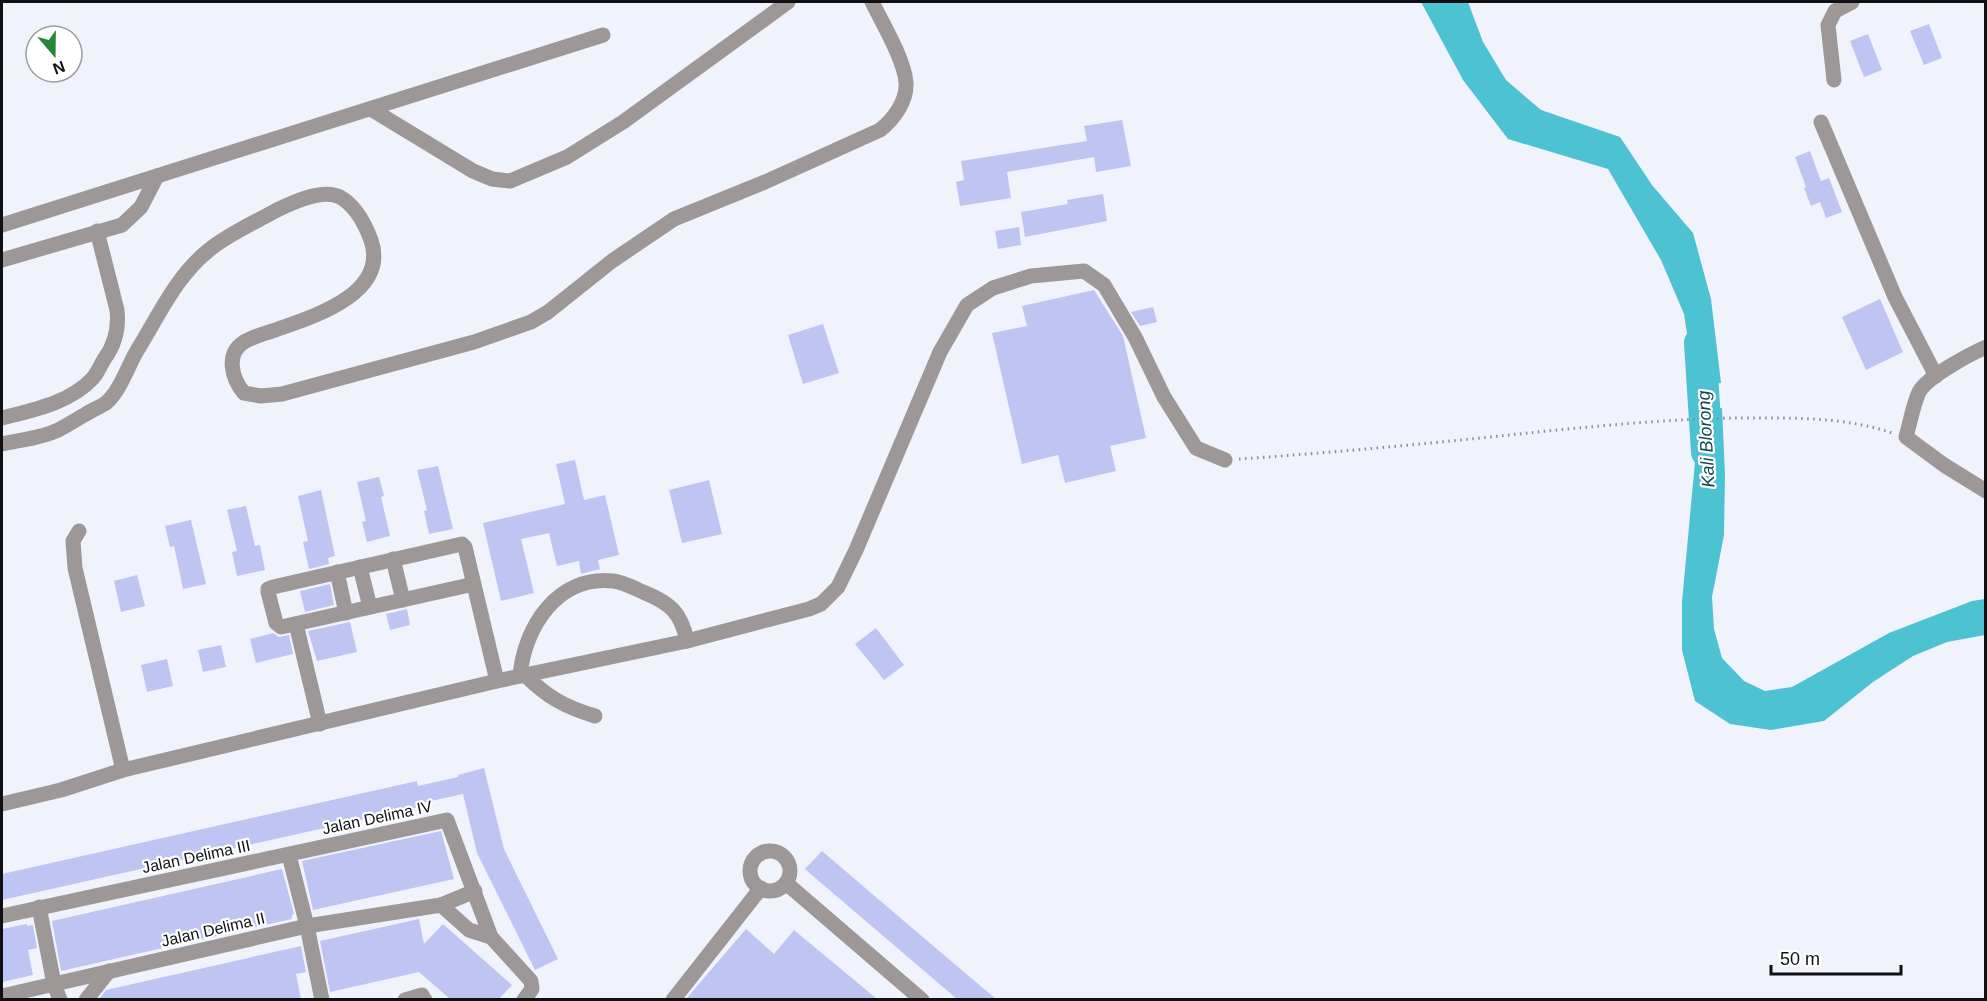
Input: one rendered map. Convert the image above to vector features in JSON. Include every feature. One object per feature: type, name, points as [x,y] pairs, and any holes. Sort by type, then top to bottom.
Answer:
[{"type":"street","points":[[371,109],[473,171],[492,179],[510,181],[567,157],[623,122],[788,2]]},
{"type":"street","points":[[2,444],[57,431],[106,402],[118,386],[131,360],[180,280],[208,250],[301,199],[326,195],[336,195],[343,199],[365,222],[374,250],[372,269],[366,282],[352,296],[303,320],[243,342],[235,351],[232,369],[238,386],[244,393],[261,396],[282,394],[474,342],[531,322],[548,312],[612,261],[674,219],[880,130],[890,122],[901,104],[907,84],[900,62],[872,2]]},
{"type":"street","points":[[1834,80],[1828,25],[1835,11],[1852,2]]},
{"type":"street","points":[[2,225],[603,35]]},
{"type":"street","points":[[1821,122],[1895,297],[1936,376]]},
{"type":"street","points":[[2,260],[122,225],[141,207],[157,176]]},
{"type":"street","points":[[2,418],[39,409],[80,389],[94,377],[112,348],[119,323],[97,231]]},
{"type":"street","points":[[2,804],[61,790],[123,770],[497,681],[687,640],[809,609],[820,604],[838,587],[940,352],[967,305],[993,288],[1031,276],[1084,271],[1104,285],[1135,337],[1164,397],[1196,448],[1225,460]]},
{"type":"street","points":[[1986,347],[1972,352],[1936,376],[1920,390],[1906,437],[1944,465],[1986,491]]},
{"type":"street","points":[[79,531],[73,541],[75,568],[123,770]]},
{"type":"street","points":[[474,584],[296,624],[278,626],[268,589],[462,544],[474,584],[497,681]]},
{"type":"street","points":[[393,559],[403,600]]},
{"type":"street","points":[[360,567],[370,607]]},
{"type":"street","points":[[337,572],[346,613]]},
{"type":"street","points":[[523,676],[525,648],[542,614],[555,598],[566,590],[588,582],[615,581],[658,600],[679,615],[684,624],[687,640]]},
{"type":"street","points":[[296,624],[320,724]]},
{"type":"street","points":[[523,676],[556,701],[595,716]]},
{"type":"street","name":"Jalan Delima IV","points":[[289,855],[447,820],[491,937],[531,981],[532,989],[524,999]]},
{"type":"street","points":[[766,851],[780,853],[789,863],[790,870],[786,883],[774,890],[760,888],[750,872],[754,858],[766,851]]},
{"type":"street","points":[[289,855],[322,999]]},
{"type":"street","name":"Jalan Delima III","points":[[2,916],[289,855]]},
{"type":"street","points":[[786,883],[922,999]]},
{"type":"street","points":[[673,999],[760,888]]},
{"type":"street","name":"Jalan Delima II","points":[[2,996],[307,926],[441,905],[475,891]]},
{"type":"street","points":[[441,905],[469,930],[491,937]]},
{"type":"street","points":[[39,907],[54,984],[60,999]]},
{"type":"street","points":[[86,999],[109,971]]},
{"type":"street","points":[[405,999],[421,998]]},
{"type":"path","points":[[1225,460],[1350,451],[1655,420],[1740,417],[1805,418],[1868,425],[1906,437]]},
{"type":"water","points":[[1421,2],[1468,2],[1483,42],[1506,80],[1541,110],[1620,137],[1652,185],[1693,233],[1711,299],[1721,383],[1695,385],[1684,314],[1661,260],[1608,169],[1508,139],[1463,80]]},
{"type":"water","points":[[1722,408],[1725,475],[1724,535],[1712,597],[1714,629],[1722,658],[1744,681],[1765,691],[1792,687],[1889,633],[1972,601],[1985,599],[1985,635],[1947,642],[1913,656],[1873,682],[1824,721],[1771,730],[1730,724],[1695,701],[1682,650],[1682,602],[1696,451],[1692,412]]},
{"type":"building","points":[[1929,24],[1942,58],[1924,65],[1910,31]]},
{"type":"building","points":[[1868,34],[1882,70],[1864,77],[1850,41]]},
{"type":"building","points":[[1122,120],[1131,166],[1096,172],[1094,157],[1007,172],[1011,198],[960,206],[956,182],[964,180],[961,161],[1087,141],[1084,126]]},
{"type":"building","points":[[1810,151],[1821,181],[1829,178],[1842,212],[1826,218],[1820,202],[1811,206],[1795,157]]},
{"type":"building","points":[[1103,194],[1107,221],[1025,237],[1021,212],[1068,204],[1067,200]]},
{"type":"building","points":[[1019,227],[1021,245],[998,249],[995,231]]},
{"type":"building","points":[[1094,290],[1123,336],[1146,438],[1110,446],[1116,471],[1065,483],[1058,455],[1022,464],[992,333],[1027,326],[1022,306]]},
{"type":"building","points":[[1880,299],[1903,352],[1866,370],[1842,317]]},
{"type":"building","points":[[1153,307],[1157,322],[1140,326],[1131,312]]},
{"type":"building","points":[[823,324],[839,373],[803,384],[788,335]]},
{"type":"building","points":[[575,460],[584,500],[605,495],[619,555],[598,560],[600,569],[581,574],[579,561],[557,566],[549,533],[521,539],[534,593],[501,601],[483,523],[565,504],[556,464]]},
{"type":"building","points":[[438,466],[453,529],[429,534],[424,511],[427,510],[417,470]]},
{"type":"building","points":[[379,477],[390,536],[367,542],[362,522],[366,521],[357,482]]},
{"type":"building","points":[[709,480],[722,534],[682,543],[669,490]]},
{"type":"building","points":[[321,490],[335,556],[328,558],[329,564],[309,569],[303,542],[308,541],[298,496]]},
{"type":"building","points":[[246,506],[255,546],[260,545],[265,570],[237,576],[232,552],[237,551],[227,510]]},
{"type":"building","points":[[191,520],[206,584],[183,589],[174,546],[170,547],[165,526]]},
{"type":"building","points":[[137,575],[145,606],[121,612],[114,581]]},
{"type":"building","points":[[330,584],[334,605],[305,612],[300,591]]},
{"type":"building","points":[[407,609],[410,625],[390,630],[386,614]]},
{"type":"building","points":[[350,622],[357,652],[317,661],[308,631]]},
{"type":"building","points":[[876,628],[904,665],[884,680],[855,644]]},
{"type":"building","points":[[273,633],[279,637],[289,635],[293,654],[256,663],[250,639]]},
{"type":"building","points":[[221,645],[226,667],[203,672],[198,650]]},
{"type":"building","points":[[167,659],[173,686],[147,692],[141,665]]},
{"type":"building","points":[[484,768],[504,849],[558,959],[535,970],[477,853],[463,794],[422,803],[423,806],[2,900],[2,874],[417,781],[418,786],[458,777],[458,775]]},
{"type":"building","points":[[441,831],[454,879],[313,910],[302,861]]},
{"type":"building","points":[[822,851],[996,999],[957,999],[805,869]]},
{"type":"building","points":[[282,869],[294,914],[292,919],[61,971],[52,921]]},
{"type":"building","points":[[419,919],[424,944],[443,924],[512,985],[499,999],[450,999],[419,972],[330,992],[320,941]]},
{"type":"building","points":[[27,924],[27,926],[33,925],[37,948],[28,950],[33,975],[2,982],[2,929]]},
{"type":"building","points":[[746,929],[774,954],[794,930],[877,999],[686,999]]},
{"type":"building","points":[[301,946],[306,972],[296,974],[301,999],[99,999],[106,990]]},
{"type":"waterway","name":"Kali Blorong","points":[[1700,343],[1707,452]]}]
